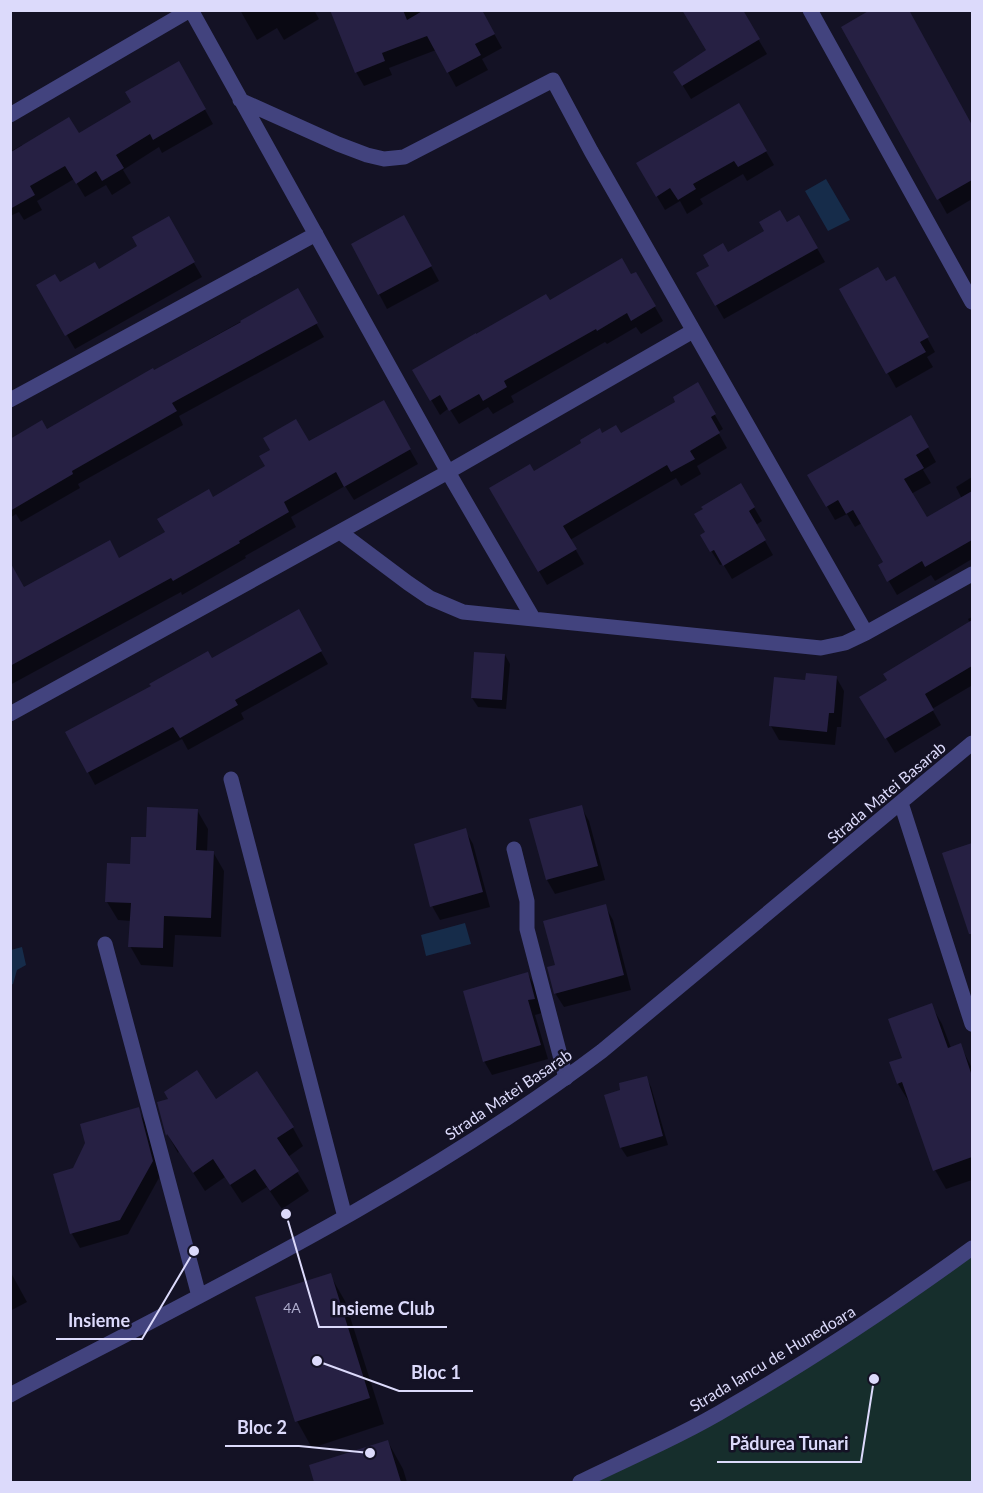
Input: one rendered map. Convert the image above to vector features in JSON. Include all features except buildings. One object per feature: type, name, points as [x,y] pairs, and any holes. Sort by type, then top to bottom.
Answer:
[{"type":"street","points":[[10,115],[190,10],[448,472],[533,618]]},
{"type":"street","points":[[810,10],[972,302]]},
{"type":"street","points":[[240,100],[338,144],[384,159],[404,157],[553,80],[591,151],[866,633]]},
{"type":"street","points":[[10,400],[316,234]]},
{"type":"street","points":[[10,714],[448,472],[693,331]]},
{"type":"street","points":[[340,532],[430,598],[463,612],[821,648],[845,643],[866,633],[972,574]]},
{"type":"street","name":"Strada Matei Basarab","points":[[10,1395],[345,1217],[458,1150],[566,1078],[602,1051],[972,743]]},
{"type":"street","points":[[231,779],[345,1217]]},
{"type":"street","points":[[902,803],[972,1024]]},
{"type":"street","points":[[514,849],[527,901],[527,929],[566,1078]]},
{"type":"street","points":[[105,944],[199,1296]]},
{"type":"street","name":"Strada Iancu de Hunedoara","points":[[580,1482],[730,1407],[822,1351],[972,1248]]},
{"type":"green space","points":[[972,1248],[972,1482],[580,1482],[666,1441]]},
{"type":"water","points":[[826,179],[850,220],[828,231],[805,191]]},
{"type":"water","points":[[465,923],[471,944],[426,956],[421,935]]},
{"type":"water","points":[[22,947],[26,965],[17,970],[11,985],[11,950]]},
{"type":"place","name":"Insieme Club","points":[[286,1214]]},
{"type":"place","name":"Insieme","points":[[194,1251]]},
{"type":"place","name":"Bloc 1","points":[[317,1361]]},
{"type":"place","name":"Pădurea Tunari","points":[[874,1379]]},
{"type":"place","name":"Bloc 2","points":[[370,1453]]}]
